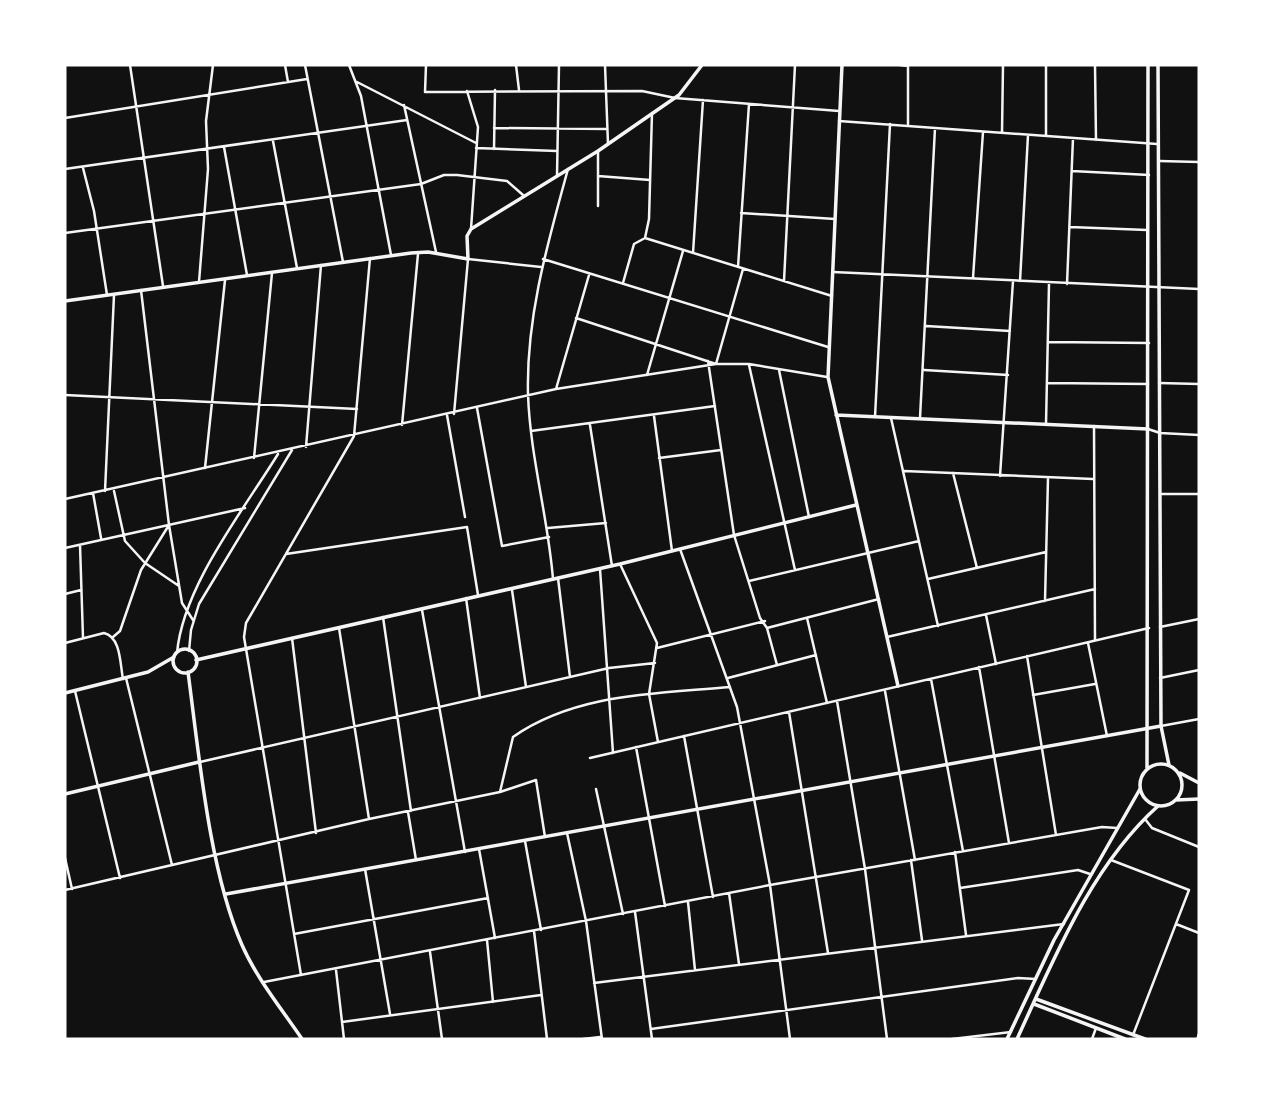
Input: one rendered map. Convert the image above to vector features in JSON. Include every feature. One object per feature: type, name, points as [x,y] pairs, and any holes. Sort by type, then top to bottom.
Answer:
[{"type":"street","points":[[130,65],[163,287]]},
{"type":"street","points":[[200,282],[209,96],[213,65]]},
{"type":"street","points":[[285,65],[288,82]]},
{"type":"street","points":[[305,65],[343,262]]},
{"type":"street","points":[[349,65],[357,82],[391,256]]},
{"type":"street","points":[[426,65],[425,92],[642,91],[675,98],[839,111]]},
{"type":"street","points":[[516,65],[519,90]]},
{"type":"street","points":[[557,176],[559,65]]},
{"type":"street","points":[[605,65],[608,144]]},
{"type":"street","points":[[471,229],[608,144],[675,98],[687,88],[702,65]]},
{"type":"street","points":[[784,281],[794,65]]},
{"type":"street","points":[[842,65],[828,377],[898,686]]},
{"type":"street","points":[[900,65],[908,65],[908,126]]},
{"type":"street","points":[[1002,133],[1003,65]]},
{"type":"street","points":[[1046,65],[1046,136]]},
{"type":"street","points":[[1095,65],[1096,140]]},
{"type":"street","points":[[1007,1039],[1090,874],[1139,789],[1140,778],[1147,768],[1150,288],[1148,65]]},
{"type":"street","points":[[1158,65],[1160,678],[1161,726],[1169,765]]},
{"type":"street","points":[[65,118],[307,79]]},
{"type":"street","points":[[357,82],[476,144]]},
{"type":"street","points":[[454,414],[478,127],[467,90]]},
{"type":"street","points":[[494,150],[495,90]]},
{"type":"street","points":[[693,253],[704,100]]},
{"type":"street","points":[[716,364],[731,317],[741,268],[741,213],[749,104]]},
{"type":"street","points":[[404,105],[436,252]]},
{"type":"street","points":[[645,238],[652,112]]},
{"type":"street","points":[[65,161],[66,169],[83,167],[367,128],[407,120]]},
{"type":"street","points":[[839,121],[1158,145]]},
{"type":"street","points":[[874,417],[890,124]]},
{"type":"street","points":[[494,128],[607,128]]},
{"type":"street","points":[[920,419],[935,128]]},
{"type":"street","points":[[973,279],[984,132]]},
{"type":"street","points":[[1020,281],[1028,135]]},
{"type":"street","points":[[1068,284],[1073,138]]},
{"type":"street","points":[[274,141],[297,268]]},
{"type":"street","points":[[224,147],[247,275]]},
{"type":"street","points":[[476,149],[557,151]]},
{"type":"street","points":[[598,150],[598,206]]},
{"type":"street","points":[[1159,161],[1199,162]]},
{"type":"street","points":[[83,167],[97,228],[107,295]]},
{"type":"street","points":[[553,579],[548,528],[531,431],[528,357],[541,267],[568,169]]},
{"type":"street","points":[[1072,171],[1149,176]]},
{"type":"street","points":[[65,233],[330,194],[421,184],[444,174],[507,181],[524,197]]},
{"type":"street","points":[[598,176],[650,180]]},
{"type":"street","points":[[741,213],[835,219]]},
{"type":"street","points":[[1070,227],[1149,230]]},
{"type":"street","points":[[623,284],[634,244],[645,238],[832,296]]},
{"type":"street","points":[[647,375],[683,250]]},
{"type":"street","points":[[65,301],[418,253],[436,252],[541,267]]},
{"type":"street","points":[[402,425],[418,253]]},
{"type":"street","points":[[301,975],[246,650],[246,623],[355,436],[370,258]]},
{"type":"street","points":[[543,259],[828,347]]},
{"type":"street","points":[[306,447],[321,265]]},
{"type":"street","points":[[254,458],[272,272]]},
{"type":"street","points":[[833,272],[1199,289]]},
{"type":"street","points":[[556,389],[589,274]]},
{"type":"street","points":[[205,468],[225,278]]},
{"type":"street","points":[[999,476],[1005,422],[1013,281]]},
{"type":"street","points":[[1046,424],[1049,283]]},
{"type":"street","points":[[141,290],[169,525],[185,611],[193,620]]},
{"type":"street","points":[[105,491],[114,294]]},
{"type":"street","points":[[576,318],[709,363],[749,364],[828,377]]},
{"type":"street","points":[[925,326],[1010,331]]},
{"type":"street","points":[[1048,342],[1149,343]]},
{"type":"street","points":[[65,499],[278,454],[556,389],[709,363]]},
{"type":"street","points":[[709,363],[734,535],[760,618],[765,621],[777,665]]},
{"type":"street","points":[[749,364],[795,570]]},
{"type":"street","points":[[779,369],[809,517]]},
{"type":"street","points":[[923,370],[1008,376]]},
{"type":"street","points":[[1047,383],[1148,384]]},
{"type":"street","points":[[1159,383],[1199,384]]},
{"type":"street","points":[[65,395],[357,409]]},
{"type":"street","points":[[531,431],[715,406]]},
{"type":"street","points":[[477,408],[502,546],[549,537]]},
{"type":"street","points":[[447,415],[465,517]]},
{"type":"street","points":[[836,415],[1094,426],[1199,435]]},
{"type":"street","points":[[654,416],[672,551]]},
{"type":"street","points":[[891,418],[938,626]]},
{"type":"street","points":[[590,425],[612,566]]},
{"type":"street","points":[[1094,426],[1095,640]]},
{"type":"street","points":[[196,660],[189,651],[193,620],[203,597],[292,450]]},
{"type":"street","points":[[659,458],[721,450]]},
{"type":"street","points":[[196,660],[194,668],[188,672],[177,670],[175,655],[185,611],[278,454]]},
{"type":"street","points":[[904,471],[1094,479]]},
{"type":"street","points":[[953,473],[977,568]]},
{"type":"street","points":[[1045,601],[1048,478]]},
{"type":"street","points":[[114,489],[122,536],[145,563],[179,586]]},
{"type":"street","points":[[93,494],[102,540]]},
{"type":"street","points":[[1160,494],[1199,494]]},
{"type":"street","points":[[196,660],[600,569],[856,505]]},
{"type":"street","points":[[65,548],[245,508]]},
{"type":"street","points":[[548,528],[606,523]]},
{"type":"street","points":[[113,637],[120,631],[145,563],[169,525]]},
{"type":"street","points":[[286,554],[467,527],[478,595]]},
{"type":"street","points":[[748,581],[919,541]]},
{"type":"street","points":[[80,545],[83,638]]},
{"type":"street","points":[[680,548],[727,678],[740,723],[770,885],[790,1039]]},
{"type":"street","points":[[928,579],[1046,552]]},
{"type":"street","points":[[620,564],[657,648],[649,694],[658,742]]},
{"type":"street","points":[[600,569],[613,752]]},
{"type":"street","points":[[558,578],[570,677]]},
{"type":"street","points":[[511,589],[526,687]]},
{"type":"street","points":[[887,638],[1095,589]]},
{"type":"street","points":[[65,594],[81,590]]},
{"type":"street","points":[[466,598],[480,698]]},
{"type":"street","points":[[767,628],[879,599]]},
{"type":"street","points":[[422,608],[464,852]]},
{"type":"street","points":[[986,614],[996,664]]},
{"type":"street","points":[[383,616],[416,860]]},
{"type":"street","points":[[807,618],[827,703]]},
{"type":"street","points":[[1160,627],[1199,619]]},
{"type":"street","points":[[657,648],[765,621]]},
{"type":"street","points":[[339,627],[369,819]]},
{"type":"street","points":[[590,758],[1149,628]]},
{"type":"street","points":[[65,643],[104,633],[113,637],[151,773],[172,866]]},
{"type":"street","points":[[292,638],[316,833]]},
{"type":"street","points":[[1087,642],[1107,736]]},
{"type":"street","points":[[65,693],[155,670],[175,655],[189,651]]},
{"type":"street","points":[[727,678],[816,655]]},
{"type":"street","points":[[1027,656],[1056,835]]},
{"type":"street","points":[[65,794],[608,668],[655,663]]},
{"type":"street","points":[[979,667],[1009,843]]},
{"type":"street","points":[[1160,678],[1199,670]]},
{"type":"street","points":[[188,672],[200,762],[226,894],[241,942],[262,982],[302,1039]]},
{"type":"street","points":[[931,678],[963,851]]},
{"type":"street","points":[[1033,695],[1096,683]]},
{"type":"street","points":[[500,792],[513,737],[535,722],[587,703],[649,694],[730,688]]},
{"type":"street","points":[[885,689],[913,860],[922,940]]},
{"type":"street","points":[[75,691],[120,878]]},
{"type":"street","points":[[836,701],[865,869],[887,1039]]},
{"type":"street","points":[[789,712],[828,953]]},
{"type":"street","points":[[226,894],[1199,719]]},
{"type":"street","points":[[684,736],[713,897]]},
{"type":"street","points":[[636,747],[665,906]]},
{"type":"street","points":[[1147,768],[1158,764],[1169,765],[1199,783]]},
{"type":"street","points":[[1176,800],[1182,783],[1177,771]]},
{"type":"street","points":[[65,890],[369,819],[500,792],[536,780],[545,837]]},
{"type":"street","points":[[596,789],[623,914]]},
{"type":"street","points":[[1139,789],[1146,801],[1158,806]]},
{"type":"street","points":[[1017,1039],[1110,859],[1158,806],[1176,800],[1199,799]]},
{"type":"street","points":[[1144,819],[1152,828],[1199,847]]},
{"type":"street","points":[[262,982],[770,885],[1102,827],[1117,828]]},
{"type":"street","points":[[568,833],[586,921],[601,1038],[583,1039]]},
{"type":"street","points":[[525,841],[541,930]]},
{"type":"street","points":[[479,849],[495,938]]},
{"type":"street","points":[[955,852],[966,935]]},
{"type":"street","points":[[65,858],[72,889]]},
{"type":"street","points":[[1110,859],[1189,890],[1133,1035]]},
{"type":"street","points":[[365,869],[390,1016]]},
{"type":"street","points":[[960,888],[1078,870],[1090,874]]},
{"type":"street","points":[[729,893],[739,964]]},
{"type":"street","points":[[294,934],[488,898]]},
{"type":"street","points":[[688,902],[695,970]]},
{"type":"street","points":[[635,912],[652,1039]]},
{"type":"street","points":[[594,983],[1064,924]]},
{"type":"street","points":[[1176,924],[1199,933]]},
{"type":"street","points":[[534,932],[547,1039]]},
{"type":"street","points":[[487,940],[493,1002]]},
{"type":"street","points":[[430,951],[442,1039]]},
{"type":"street","points":[[335,968],[344,1039]]},
{"type":"street","points":[[651,1029],[1018,978],[1036,979]]},
{"type":"street","points":[[342,1022],[541,995]]},
{"type":"street","points":[[1035,1001],[1125,1039]]},
{"type":"street","points":[[1035,1001],[1145,1039]]},
{"type":"street","points":[[1092,1039],[1096,1028]]},
{"type":"street","points":[[951,1039],[1011,1032]]}]
